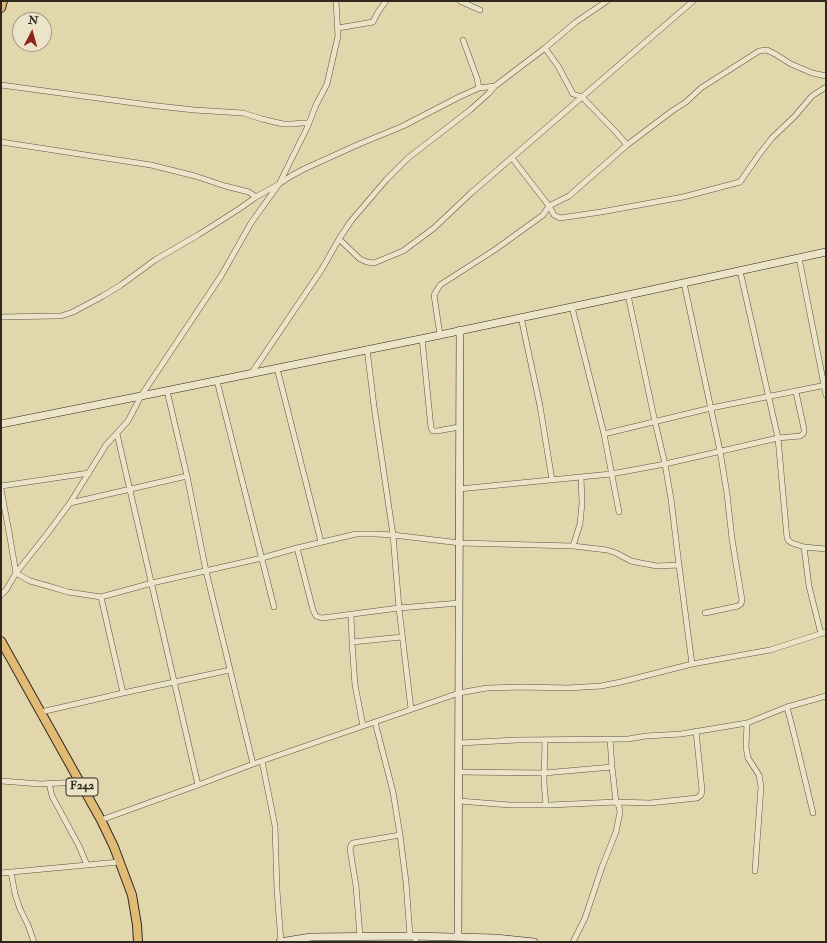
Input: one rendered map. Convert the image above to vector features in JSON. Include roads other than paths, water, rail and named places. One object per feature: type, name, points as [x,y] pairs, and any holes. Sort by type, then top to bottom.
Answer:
[{"type":"main road","points":[[1,8],[3,1]]},
{"type":"main road","name":"F242","points":[[1,641],[101,820],[114,847],[132,894],[138,942]]},
{"type":"street","points":[[1,595],[6,590],[16,573],[48,534],[70,503],[106,445],[128,421],[142,396],[221,276],[251,223],[279,184],[327,84],[338,36],[336,1]]},
{"type":"street","points":[[338,28],[373,22],[386,1]]},
{"type":"street","points":[[460,1],[480,10]]},
{"type":"street","points":[[252,374],[322,269],[351,220],[386,180],[408,158],[470,110],[495,86],[576,22],[607,1]]},
{"type":"street","points":[[339,239],[360,259],[367,262],[374,263],[403,251],[434,228],[512,158],[693,1]]},
{"type":"street","points":[[463,40],[479,88]]},
{"type":"street","points":[[545,48],[558,66],[573,94],[582,97],[616,131],[627,145]]},
{"type":"street","points":[[440,335],[434,295],[440,285],[496,249],[543,215],[549,206],[569,196],[627,145],[686,102],[701,88],[759,51],[767,50],[791,64],[812,73],[826,76]]},
{"type":"street","points":[[1,85],[150,105],[194,110],[243,113],[283,124],[309,123]]},
{"type":"street","points":[[1,317],[61,316],[73,312],[121,285],[155,260],[198,236],[256,197],[304,169],[403,126],[479,88],[495,86]]},
{"type":"street","points":[[512,158],[549,206],[554,215],[560,218],[568,218],[683,197],[740,182],[772,138],[795,116],[812,96],[826,87]]},
{"type":"street","points":[[1,142],[151,165],[249,192],[256,197]]},
{"type":"street","points":[[1,424],[440,335],[826,252]]},
{"type":"street","points":[[799,258],[826,395]]},
{"type":"street","points":[[740,271],[778,438],[787,538],[792,543],[804,547],[826,549]]},
{"type":"street","points":[[684,283],[720,451],[742,600],[742,604],[738,606],[706,613]]},
{"type":"street","points":[[628,295],[665,464],[671,499],[692,664]]},
{"type":"street","points":[[572,307],[604,434],[619,512]]},
{"type":"street","points":[[521,317],[540,406],[552,480]]},
{"type":"street","points":[[458,937],[460,330]]},
{"type":"street","points":[[422,338],[431,428],[433,431],[437,431],[459,427]]},
{"type":"street","points":[[367,349],[393,535],[399,608],[411,709]]},
{"type":"street","points":[[277,368],[321,542]]},
{"type":"street","points":[[217,381],[274,607]]},
{"type":"street","points":[[604,434],[711,408],[825,386]]},
{"type":"street","points":[[167,391],[187,476],[206,571],[253,764]]},
{"type":"street","points":[[459,489],[611,474],[665,464],[778,438],[800,436],[804,432],[796,392]]},
{"type":"street","points":[[117,434],[198,785]]},
{"type":"street","points":[[1,486],[89,473]]},
{"type":"street","points":[[70,503],[187,476]]},
{"type":"street","points":[[573,546],[580,524],[582,503],[580,477]]},
{"type":"street","points":[[1,489],[16,573]]},
{"type":"street","points":[[16,573],[30,581],[68,592],[101,597],[152,583],[262,558],[356,534],[393,535],[460,543],[573,546],[607,550],[616,553],[631,562],[657,566],[679,565]]},
{"type":"street","points":[[101,820],[253,764],[459,693],[487,688],[568,688],[601,686],[692,664],[770,650],[823,633],[809,586],[804,547]]},
{"type":"street","points":[[297,548],[313,610],[316,616],[322,618],[399,608],[459,603]]},
{"type":"street","points":[[101,597],[124,692]]},
{"type":"street","points":[[351,614],[355,685],[363,726]]},
{"type":"street","points":[[352,642],[402,637]]},
{"type":"street","points":[[40,712],[124,692],[230,670]]},
{"type":"street","points":[[459,744],[517,740],[628,739],[646,736],[681,734],[747,723],[787,708],[826,696]]},
{"type":"street","points":[[787,708],[813,813]]},
{"type":"street","points":[[375,722],[393,792],[414,938]]},
{"type":"street","points":[[747,723],[746,747],[748,758],[759,775],[761,787],[755,871]]},
{"type":"street","points":[[459,801],[510,805],[546,805],[616,802],[650,803],[696,798],[701,795],[702,790],[696,731]]},
{"type":"street","points":[[573,942],[585,918],[602,867],[616,832],[620,812],[619,806],[616,802],[610,739]]},
{"type":"street","points":[[545,740],[544,783],[546,805]]},
{"type":"street","points":[[262,761],[275,826],[281,942],[360,936],[414,938],[458,937],[534,942]]},
{"type":"street","points":[[459,772],[544,773],[612,767]]},
{"type":"street","points":[[1,781],[41,784],[80,782]]},
{"type":"street","points":[[49,783],[52,796],[80,846],[87,865]]},
{"type":"street","points":[[360,936],[356,886],[350,849],[351,845],[353,843],[400,835]]},
{"type":"street","points":[[1,873],[119,862]]},
{"type":"street","points":[[11,872],[15,894],[34,942]]}]
